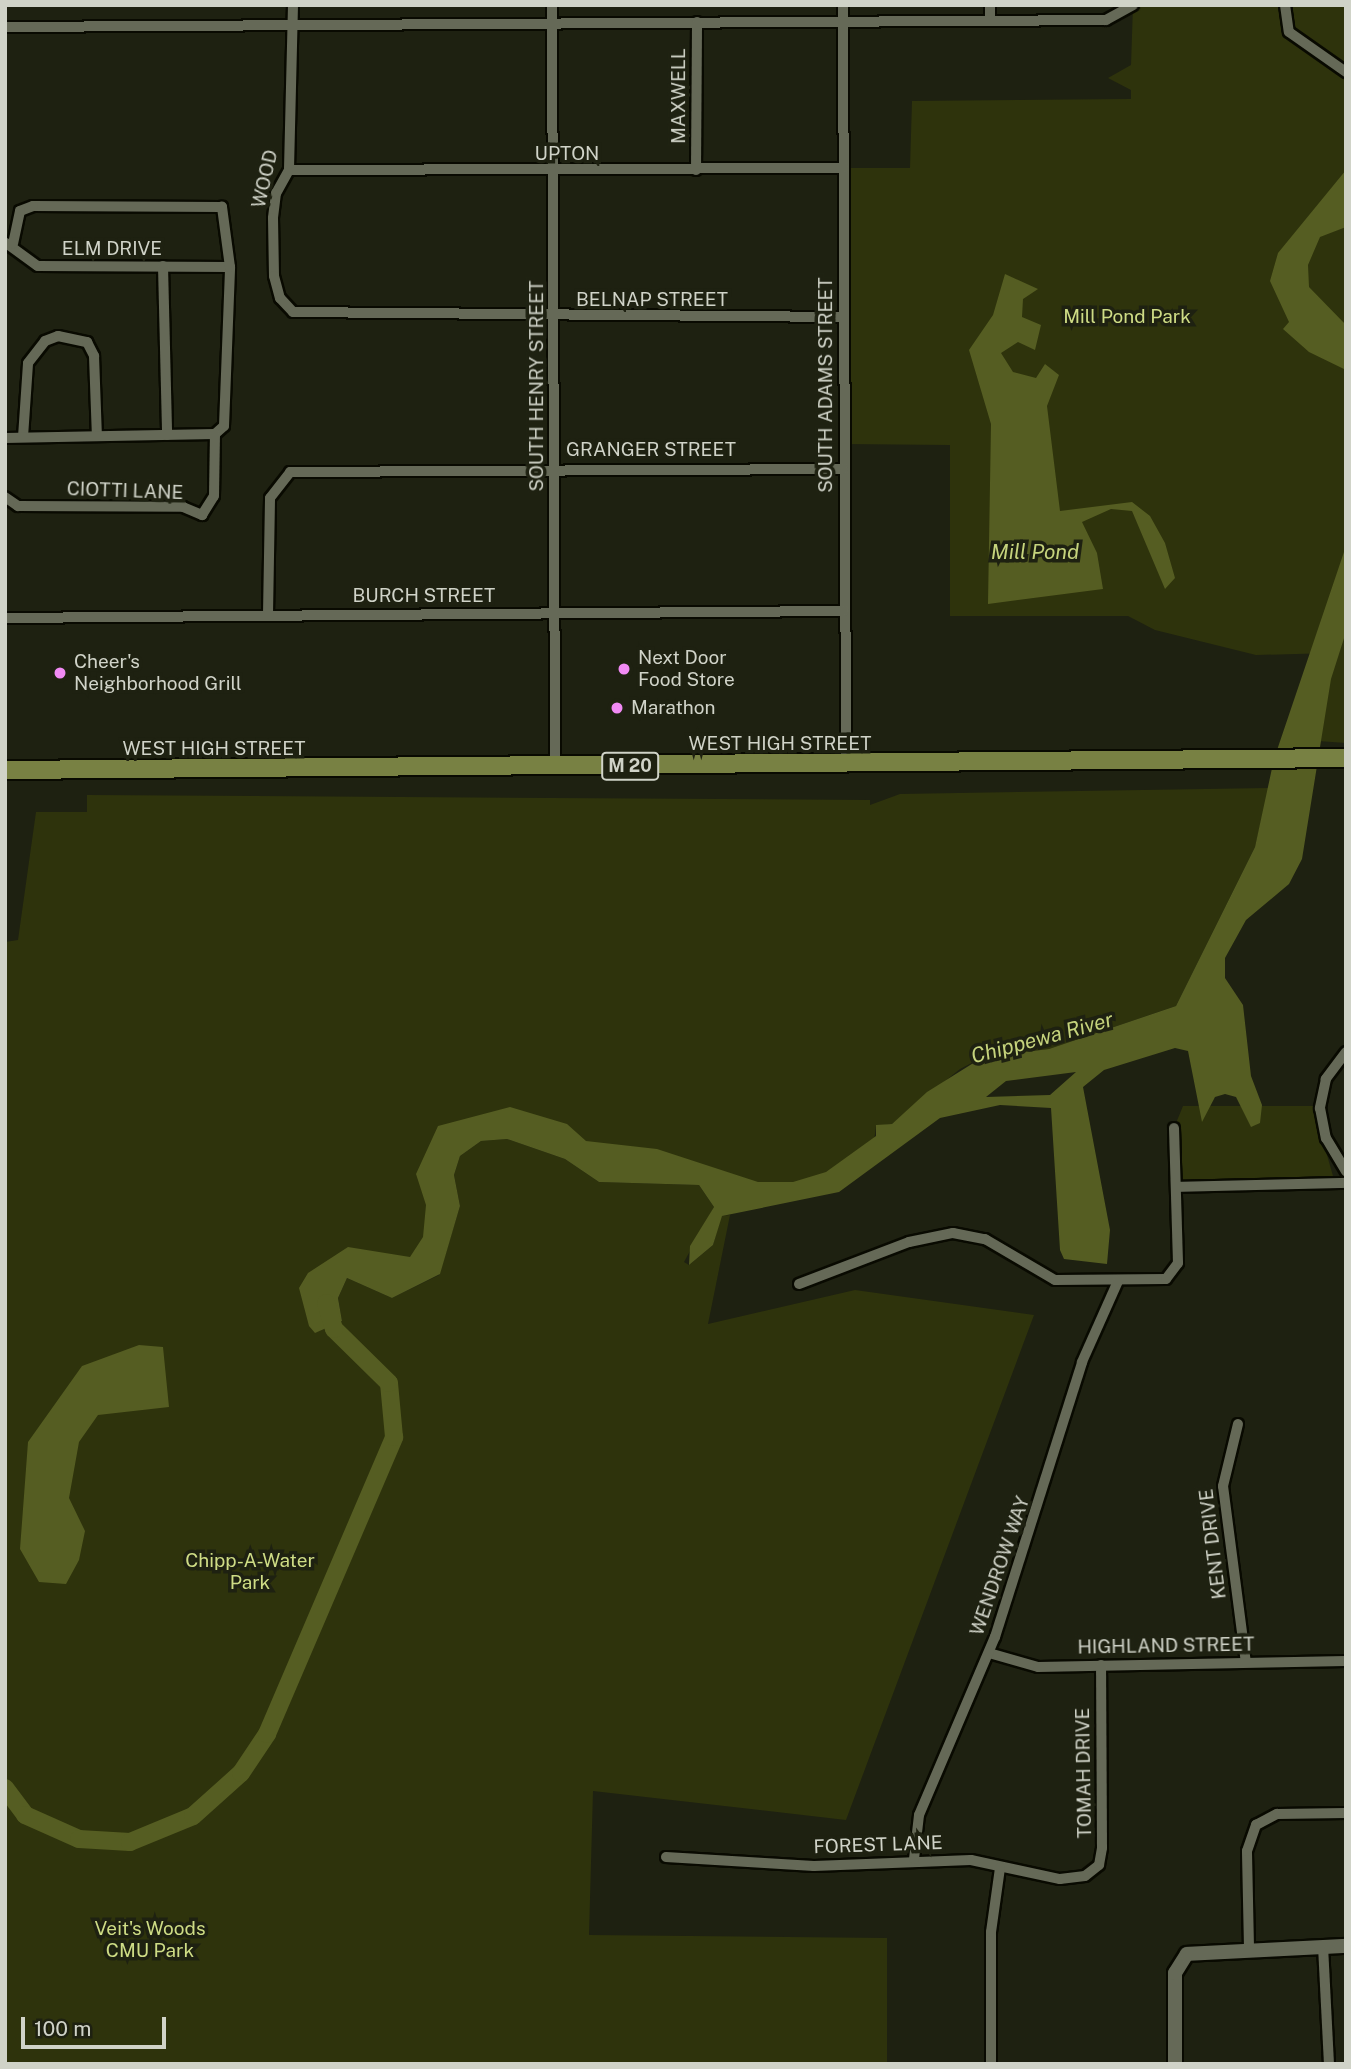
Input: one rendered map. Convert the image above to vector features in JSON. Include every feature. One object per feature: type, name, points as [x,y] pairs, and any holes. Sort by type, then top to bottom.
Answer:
[{"type":"main road","name":"WEST HIGH STREET","points":[[5,769],[846,765],[1343,758]]},
{"type":"street","name":"WOOD","points":[[293,5],[289,170],[276,193],[274,276],[280,298],[293,312]]},
{"type":"street","name":"SOUTH HENRY STREET","points":[[552,5],[558,613],[555,767]]},
{"type":"street","name":"SOUTH ADAMS STREET","points":[[843,5],[846,765]]},
{"type":"street","points":[[990,5],[990,20]]},
{"type":"street","points":[[5,27],[1117,19],[1133,5]]},
{"type":"street","points":[[1285,5],[1289,32],[1346,72]]},
{"type":"street","name":"MAXWELL","points":[[696,170],[697,22]]},
{"type":"street","name":"UPTON","points":[[289,170],[844,168]]},
{"type":"street","points":[[5,438],[215,434],[224,426],[230,267],[222,206],[33,206],[20,211],[9,243]]},
{"type":"street","name":"ELM DRIVE","points":[[9,243],[22,261],[38,267],[230,267]]},
{"type":"street","points":[[163,266],[167,435]]},
{"type":"street","name":"BELNAP STREET","points":[[293,312],[555,318],[844,317]]},
{"type":"street","points":[[23,437],[28,363],[45,341],[58,336],[87,342],[94,356],[97,436]]},
{"type":"street","name":"CIOTTI LANE","points":[[5,497],[18,506],[183,507],[202,515],[214,496],[215,434]]},
{"type":"street","name":"GRANGER STREET","points":[[268,614],[270,498],[290,472],[555,467],[843,469]]},
{"type":"street","name":"BURCH STREET","points":[[5,618],[844,611]]},
{"type":"street","points":[[1346,1052],[1326,1079],[1320,1108],[1326,1138],[1346,1171]]},
{"type":"street","points":[[799,1284],[909,1242],[953,1233],[990,1242],[1047,1278],[1162,1280],[1175,1272],[1177,1187],[1174,1128]]},
{"type":"street","points":[[1177,1187],[1346,1183]]},
{"type":"street","name":"WENDROW WAY","points":[[914,1859],[919,1815],[989,1653],[1086,1352],[1118,1281]]},
{"type":"street","name":"KENT DRIVE","points":[[1238,1424],[1224,1492],[1246,1662]]},
{"type":"street","name":"HIGHLAND STREET","points":[[989,1653],[1031,1666],[1346,1661]]},
{"type":"street","name":"TOMAH DRIVE","points":[[1088,1874],[1102,1848],[1101,1665]]},
{"type":"street","points":[[1249,1948],[1247,1851],[1256,1825],[1277,1814],[1346,1813]]},
{"type":"street","name":"FOREST LANE","points":[[666,1857],[814,1866],[914,1859],[1000,1868],[1065,1879],[1088,1874]]},
{"type":"street","points":[[991,2064],[991,1924],[1000,1868]]},
{"type":"street","points":[[1175,2064],[1179,1960],[1196,1950],[1346,1946]]},
{"type":"street","points":[[1323,1947],[1329,2064]]},
{"type":"green space","name":"Mill Pond Park","points":[[1133,5],[1346,5],[1346,743],[1304,740],[1331,653],[1256,655],[1155,630],[1128,616],[950,616],[950,445],[843,444],[844,168],[910,168],[912,101],[1131,99],[1131,90],[1108,78],[1131,65]]},
{"type":"green space","points":[[1269,788],[1255,847],[1176,1006],[1049,1049],[983,1057],[960,1069],[892,1124],[876,1126],[871,1164],[804,1198],[751,1198],[717,1174],[586,1150],[523,1124],[496,1122],[470,1130],[450,1156],[450,1225],[437,1252],[413,1270],[332,1275],[324,1297],[333,1325],[342,1321],[338,1298],[347,1278],[392,1298],[439,1275],[460,1206],[454,1175],[460,1156],[481,1141],[507,1139],[565,1159],[599,1182],[699,1185],[714,1207],[684,1262],[689,1265],[713,1245],[721,1216],[730,1215],[708,1324],[855,1290],[1034,1315],[846,1820],[593,1791],[589,1935],[887,1938],[887,2064],[5,2064],[5,942],[18,940],[36,812],[87,812],[87,795],[870,800],[870,805],[900,794]]},
{"type":"green space","points":[[1183,1106],[1313,1106],[1335,1183],[1177,1187],[1174,1128]]},
{"type":"water","points":[[1346,170],[1346,227],[1320,237],[1308,265],[1309,287],[1346,325],[1346,370],[1309,352],[1283,329],[1289,322],[1270,281],[1278,253]]},
{"type":"water","name":"Mill Pond","points":[[1005,274],[1038,289],[1023,299],[1022,317],[1041,325],[1035,350],[1018,342],[1001,353],[1013,372],[1036,378],[1045,364],[1059,375],[1047,406],[1060,511],[1132,502],[1150,516],[1165,543],[1175,578],[1165,589],[1132,511],[1111,509],[1082,522],[1097,553],[1103,589],[988,604],[991,424],[969,350],[993,315]]},
{"type":"water","points":[[1346,546],[1346,632],[1331,679],[1302,859],[1289,884],[1246,920],[1225,958],[1225,978],[1243,1005],[1251,1076],[1262,1105],[1260,1123],[1251,1127],[1236,1097],[1225,1094],[1215,1097],[1202,1122],[1188,1051],[1175,1048],[1104,1070],[1083,1087],[1110,1230],[1107,1264],[1064,1259],[1060,1250],[1051,1108],[1000,1105],[940,1118],[839,1192],[722,1216],[713,1245],[689,1265],[690,1246],[714,1207],[699,1185],[599,1182],[565,1159],[507,1139],[481,1141],[460,1156],[454,1175],[460,1206],[440,1274],[392,1298],[347,1278],[338,1298],[342,1321],[315,1333],[309,1326],[299,1288],[308,1273],[348,1247],[410,1257],[423,1237],[426,1205],[416,1174],[438,1126],[510,1107],[567,1124],[586,1141],[657,1149],[758,1182],[793,1182],[826,1172],[876,1136],[876,1125],[892,1124],[927,1092],[983,1057],[1049,1049],[1176,1006],[1255,847],[1274,759]],"holes":[[[1076,1072],[1050,1095],[986,1097],[1006,1081]]]},
{"type":"water","points":[[139,1345],[163,1347],[169,1407],[98,1415],[79,1442],[69,1498],[85,1531],[79,1560],[66,1584],[39,1582],[20,1549],[28,1442],[82,1366]]},
{"type":"waterway","name":"Chippewa River","points":[[5,1788],[25,1815],[79,1839],[130,1842],[193,1816],[241,1773],[267,1734],[394,1437],[389,1383],[334,1329],[326,1303]]},
{"type":"place","name":"Next Door Food Store","points":[[624,669]]},
{"type":"place","name":"Cheer's Neighborhood Grill","points":[[60,673]]},
{"type":"place","name":"Marathon","points":[[617,708]]},
{"type":"park label","name":"Chipp-A-Water Park","points":[[250,1572]]},
{"type":"park label","name":"Veit's Woods CMU Park","points":[[150,1940]]}]
